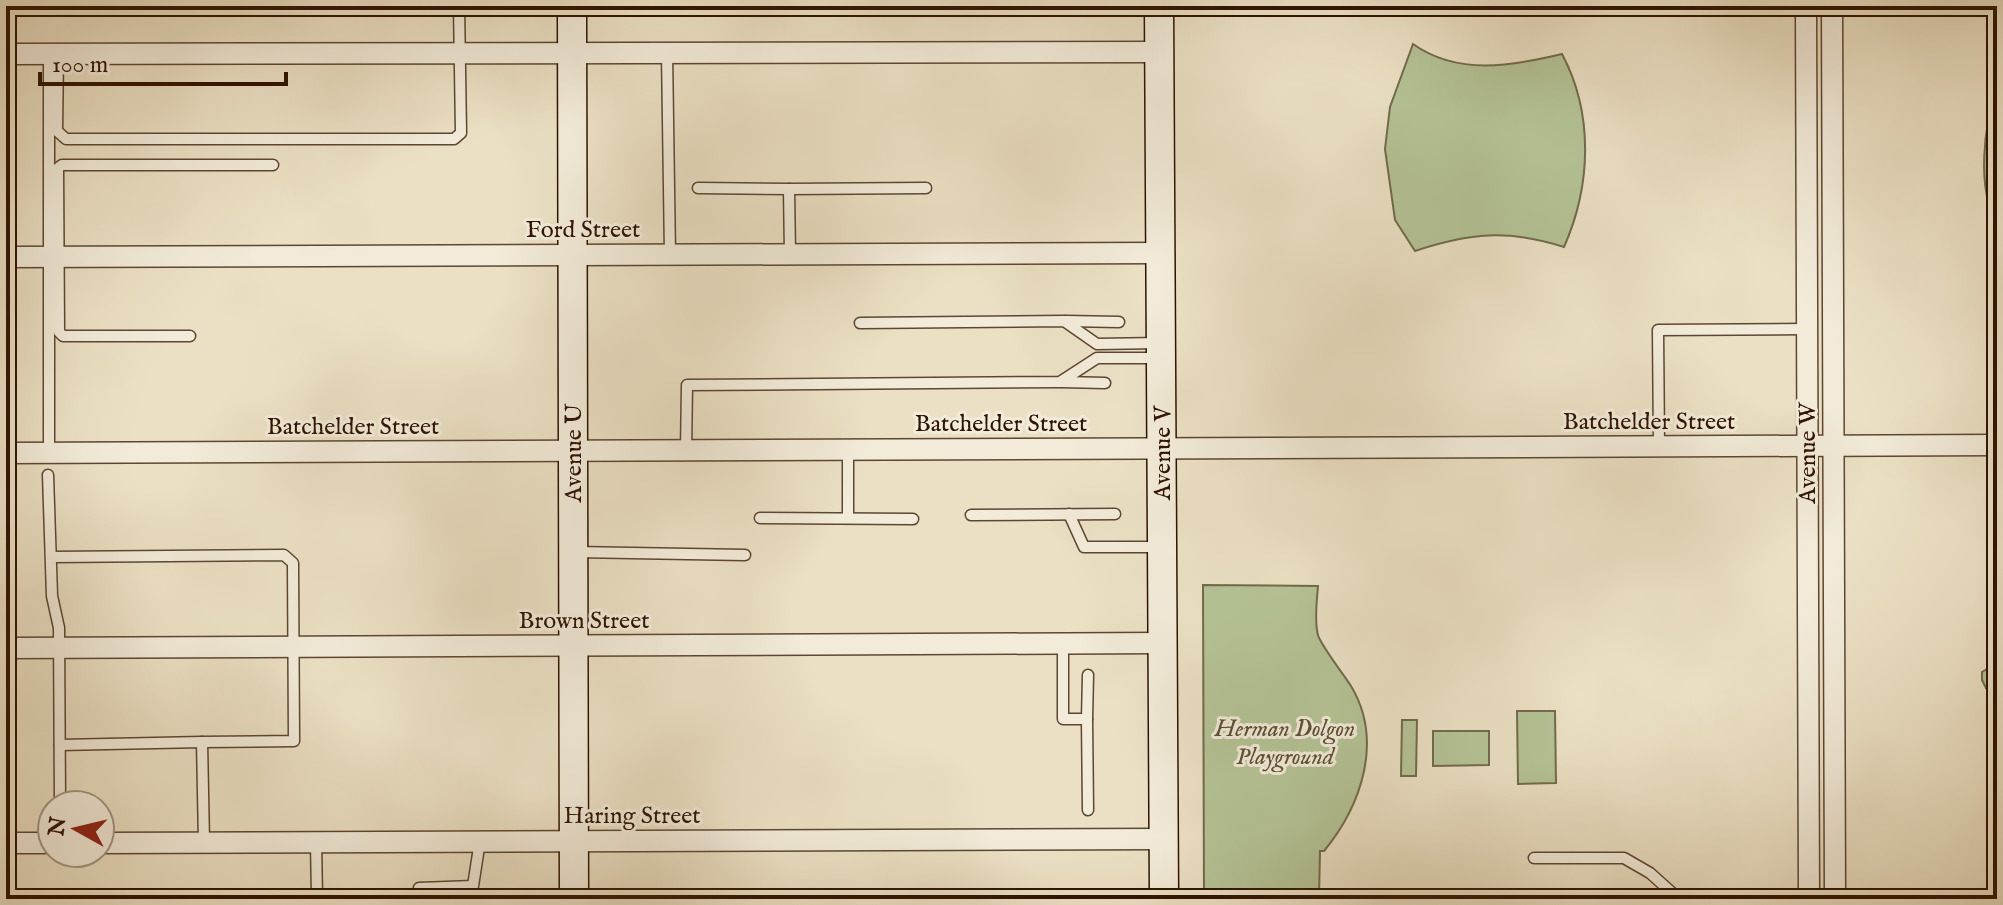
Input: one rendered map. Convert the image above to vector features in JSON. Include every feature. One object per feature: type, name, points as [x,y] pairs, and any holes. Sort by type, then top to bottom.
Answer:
[{"type":"main road","name":"Avenue U","points":[[572,6],[574,899]]},
{"type":"main road","name":"Avenue V","points":[[1159,6],[1164,899]]},
{"type":"street","name":"Avenue W","points":[[1806,6],[1809,899]]},
{"type":"street","name":"Avenue W","points":[[1832,6],[1835,899]]},
{"type":"street","points":[[6,54],[1159,52]]},
{"type":"street","name":"Ford Street","points":[[6,257],[1160,253]]},
{"type":"street","name":"Batchelder Street","points":[[6,453],[1997,445]]},
{"type":"street","name":"Brown Street","points":[[6,648],[1162,643]]},
{"type":"street","name":"Haring Street","points":[[116,843],[1164,839]]},
{"type":"street","points":[[6,843],[36,843]]},
{"type":"lane","points":[[53,54],[57,131],[66,139],[454,139],[461,133],[459,6]]},
{"type":"lane","points":[[667,52],[670,255]]},
{"type":"lane","points":[[53,54],[54,256],[59,332],[63,336],[190,336]]},
{"type":"lane","points":[[49,453],[58,168],[62,165],[273,165]]},
{"type":"lane","points":[[698,188],[926,188]]},
{"type":"lane","points":[[789,189],[790,254]]},
{"type":"lane","points":[[1064,321],[1097,344],[1161,350]]},
{"type":"lane","points":[[860,323],[1119,322]]},
{"type":"lane","points":[[1659,447],[1658,330],[1807,329]]},
{"type":"lane","points":[[1060,382],[1097,358],[1161,350]]},
{"type":"lane","points":[[686,451],[687,385],[1105,383]]},
{"type":"lane","points":[[848,450],[848,518]]},
{"type":"lane","points":[[48,475],[52,596],[59,628],[60,789]]},
{"type":"lane","points":[[1069,514],[1084,547],[1162,547]]},
{"type":"lane","points":[[971,515],[1115,514]]},
{"type":"lane","points":[[760,518],[913,519]]},
{"type":"lane","points":[[573,552],[745,555]]},
{"type":"lane","points":[[52,557],[284,555],[293,563],[294,741],[60,745]]},
{"type":"lane","points":[[1063,644],[1063,719],[1087,719]]},
{"type":"lane","points":[[1088,675],[1088,810]]},
{"type":"lane","points":[[202,742],[204,842]]},
{"type":"lane","points":[[419,899],[419,888],[473,886],[480,841]]},
{"type":"lane","points":[[316,842],[317,899]]},
{"type":"lane","points":[[1534,858],[1624,858],[1650,873],[1679,899]]},
{"type":"green space","points":[[1413,44],[1448,61],[1486,66],[1562,54],[1580,101],[1585,150],[1580,200],[1564,247],[1525,238],[1489,236],[1453,240],[1415,251],[1395,220],[1385,149],[1390,107]]},
{"type":"green space","points":[[1997,87],[1997,224],[1986,192],[1984,156]]},
{"type":"green space","name":"Herman Dolgon Playground","points":[[1203,585],[1318,586],[1318,635],[1361,707],[1367,751],[1358,794],[1337,833],[1324,851],[1320,851],[1319,899],[1204,899]]},
{"type":"green space","points":[[1997,663],[1997,689],[1986,688],[1982,672]]},
{"type":"green space","points":[[1517,711],[1555,711],[1556,783],[1518,784]]},
{"type":"green space","points":[[1402,720],[1417,720],[1416,776],[1401,776]]},
{"type":"green space","points":[[1433,731],[1489,731],[1489,765],[1433,766]]}]
